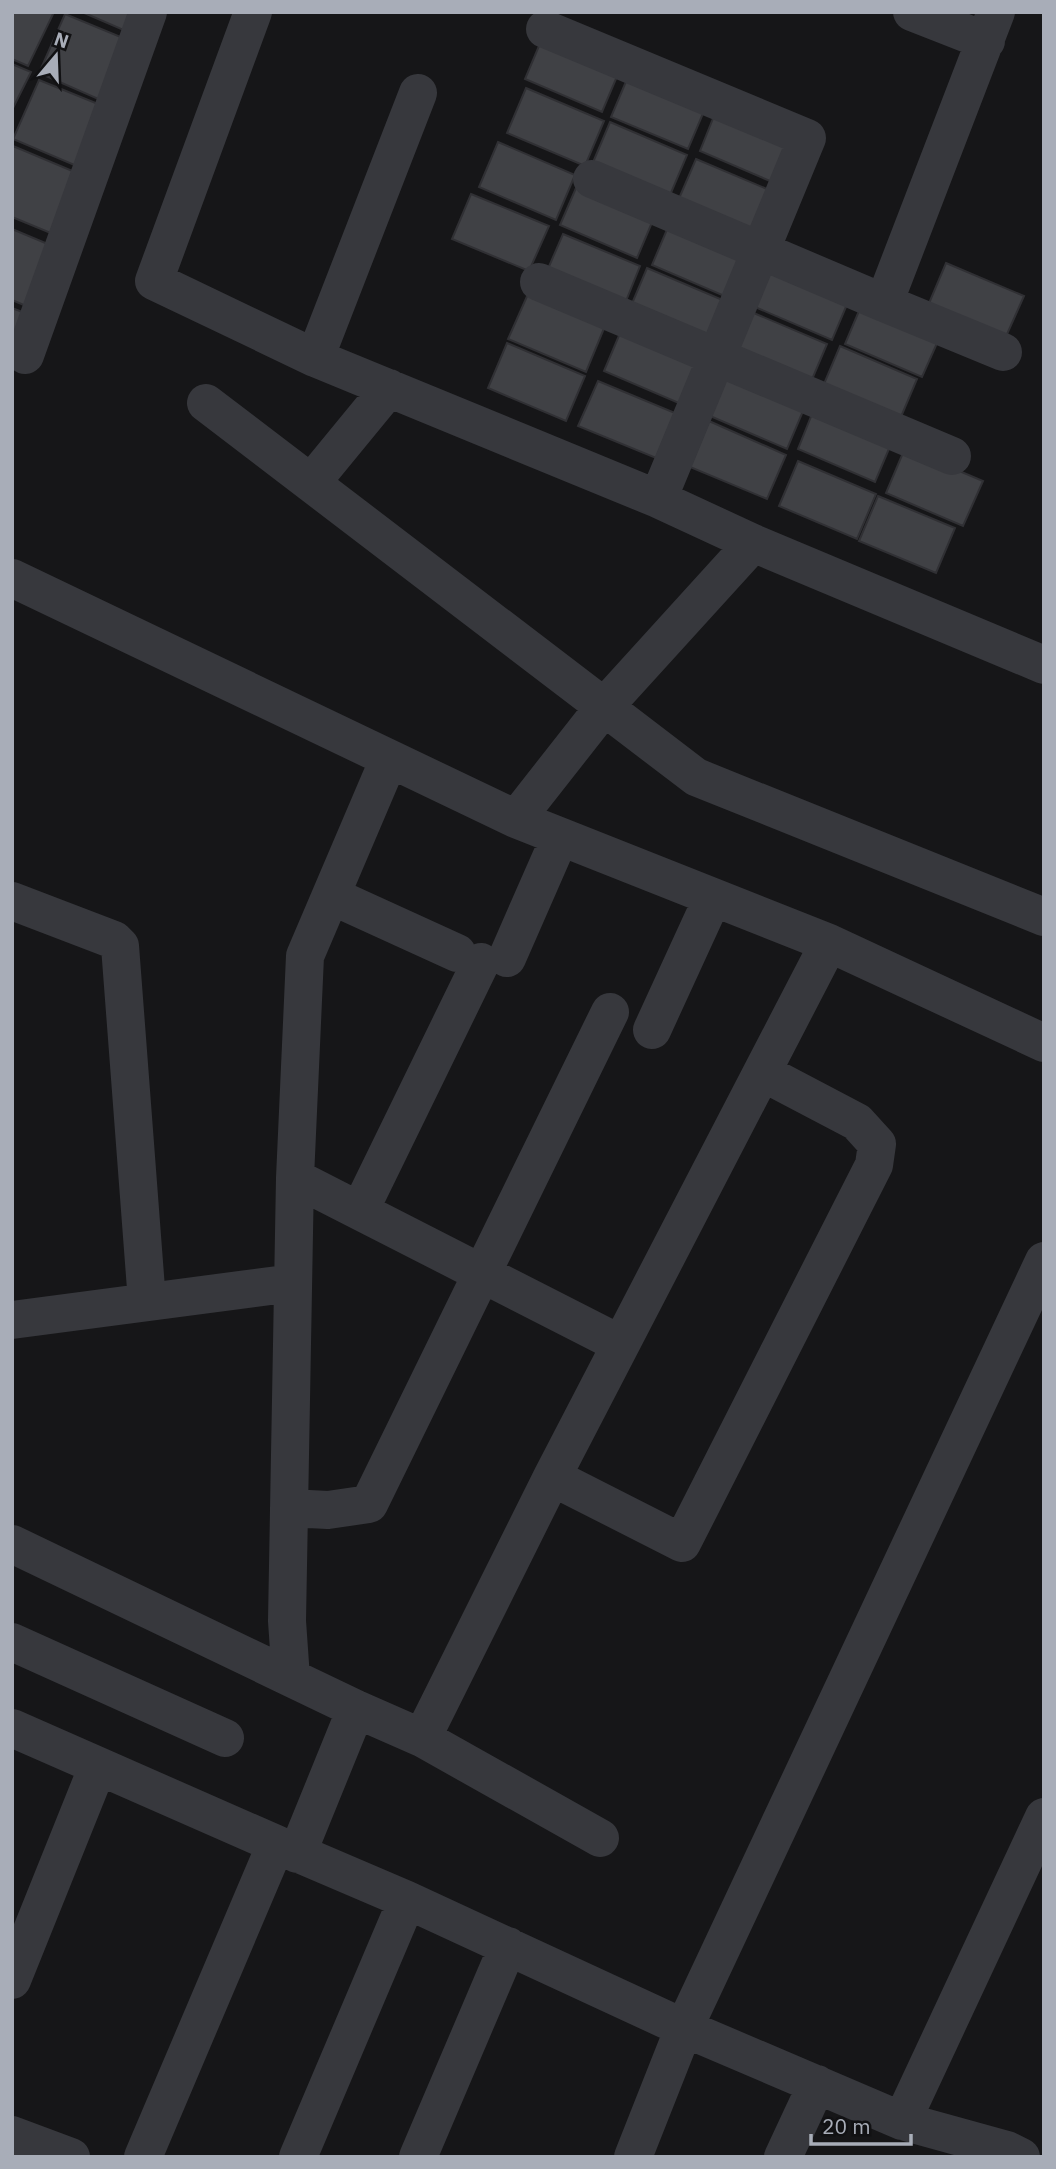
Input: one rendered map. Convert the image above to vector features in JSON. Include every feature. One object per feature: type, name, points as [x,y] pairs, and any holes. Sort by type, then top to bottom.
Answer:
[{"type":"street","points":[[26,355],[148,12]]},
{"type":"street","points":[[253,12],[154,281],[315,358],[658,499],[753,543],[1044,665]]},
{"type":"street","points":[[884,303],[991,27],[912,12]]},
{"type":"street","points":[[545,29],[807,138],[658,499]]},
{"type":"street","points":[[315,358],[418,93]]},
{"type":"street","points":[[592,179],[1003,352]]},
{"type":"street","points":[[539,282],[952,456]]},
{"type":"street","points":[[311,483],[389,388]]},
{"type":"street","points":[[206,403],[696,777],[1044,918]]},
{"type":"street","points":[[516,819],[604,707],[753,543]]},
{"type":"street","points":[[12,578],[516,819],[830,943],[1044,1042]]},
{"type":"street","points":[[291,1678],[288,1621],[295,1178],[305,956],[389,759]]},
{"type":"street","points":[[360,1210],[482,957],[560,837]]},
{"type":"street","points":[[332,896],[482,957]]},
{"type":"street","points":[[652,1030],[713,897]]},
{"type":"street","points":[[12,901],[114,940],[120,946],[147,1302]]},
{"type":"street","points":[[422,1738],[620,1344],[830,943]]},
{"type":"street","points":[[289,1508],[328,1510],[369,1504],[610,1012]]},
{"type":"street","points":[[552,1477],[682,1543],[874,1165],[877,1144],[857,1122],[762,1072]]},
{"type":"street","points":[[295,1178],[620,1344]]},
{"type":"street","points":[[633,2157],[684,2028],[1044,1261]]},
{"type":"street","points":[[12,1320],[293,1283]]},
{"type":"street","points":[[12,1544],[422,1738],[600,1838]]},
{"type":"street","points":[[12,1642],[225,1738]]},
{"type":"street","points":[[143,2157],[287,1849],[356,1709]]},
{"type":"street","points":[[12,1728],[407,1900],[684,2028],[902,2121],[947,2145],[1007,2150],[1021,2157]]},
{"type":"street","points":[[12,1980],[98,1766]]},
{"type":"street","points":[[902,2121],[1044,1817]]},
{"type":"street","points":[[298,2157],[407,1900]]},
{"type":"street","points":[[418,2157],[508,1946]]},
{"type":"street","points":[[783,2157],[817,2084]]},
{"type":"street","points":[[12,2135],[71,2157]]},
{"type":"building","points":[[12,12],[54,12],[28,66],[12,59]]},
{"type":"building","points":[[82,12],[134,12],[128,32]]},
{"type":"building","points":[[65,14],[128,40],[105,102],[39,73]]},
{"type":"building","points":[[544,34],[621,67],[602,112],[525,79]]},
{"type":"building","points":[[12,64],[31,72],[12,110]]},
{"type":"building","points":[[630,72],[707,104],[688,149],[611,117]]},
{"type":"building","points":[[39,80],[108,108],[79,167],[13,139]]},
{"type":"building","points":[[526,88],[604,121],[585,166],[507,133]]},
{"type":"building","points":[[718,106],[796,139],[777,184],[700,151]]},
{"type":"building","points":[[610,122],[687,155],[668,200],[591,167]]},
{"type":"building","points":[[498,142],[575,175],[556,220],[479,187]]},
{"type":"building","points":[[13,146],[82,175],[53,234],[12,217]]},
{"type":"building","points":[[696,159],[774,192],[754,236],[677,203]]},
{"type":"building","points":[[579,181],[656,213],[637,258],[560,225]]},
{"type":"building","points":[[471,194],[549,226],[529,271],[452,239]]},
{"type":"building","points":[[671,220],[748,253],[729,298],[652,265]]},
{"type":"building","points":[[12,229],[55,247],[26,306],[12,300]]},
{"type":"building","points":[[563,234],[640,266],[622,311],[544,278]]},
{"type":"building","points":[[774,262],[851,295],[832,340],[755,307]]},
{"type":"building","points":[[946,263],[1024,296],[1004,341],[927,308]]},
{"type":"building","points":[[647,268],[725,301],[705,346],[628,313]]},
{"type":"building","points":[[528,294],[605,326],[586,372],[508,339]]},
{"type":"building","points":[[864,299],[942,332],[922,377],[845,344]]},
{"type":"building","points":[[12,308],[25,313],[12,339]]},
{"type":"building","points":[[749,311],[827,344],[808,389],[730,355]]},
{"type":"building","points":[[623,326],[701,359],[681,404],[604,371]]},
{"type":"building","points":[[507,343],[585,376],[566,421],[488,388]]},
{"type":"building","points":[[840,346],[917,379],[898,424],[821,391]]},
{"type":"building","points":[[729,371],[806,404],[787,449],[710,416]]},
{"type":"building","points":[[598,381],[675,413],[656,458],[578,426]]},
{"type":"building","points":[[816,404],[894,437],[875,482],[798,449]]},
{"type":"building","points":[[709,421],[786,455],[767,499],[690,467]]},
{"type":"building","points":[[905,448],[983,481],[963,526],[886,493]]},
{"type":"building","points":[[798,461],[876,494],[857,539],[779,506]]},
{"type":"building","points":[[878,496],[955,528],[936,573],[859,541]]}]
